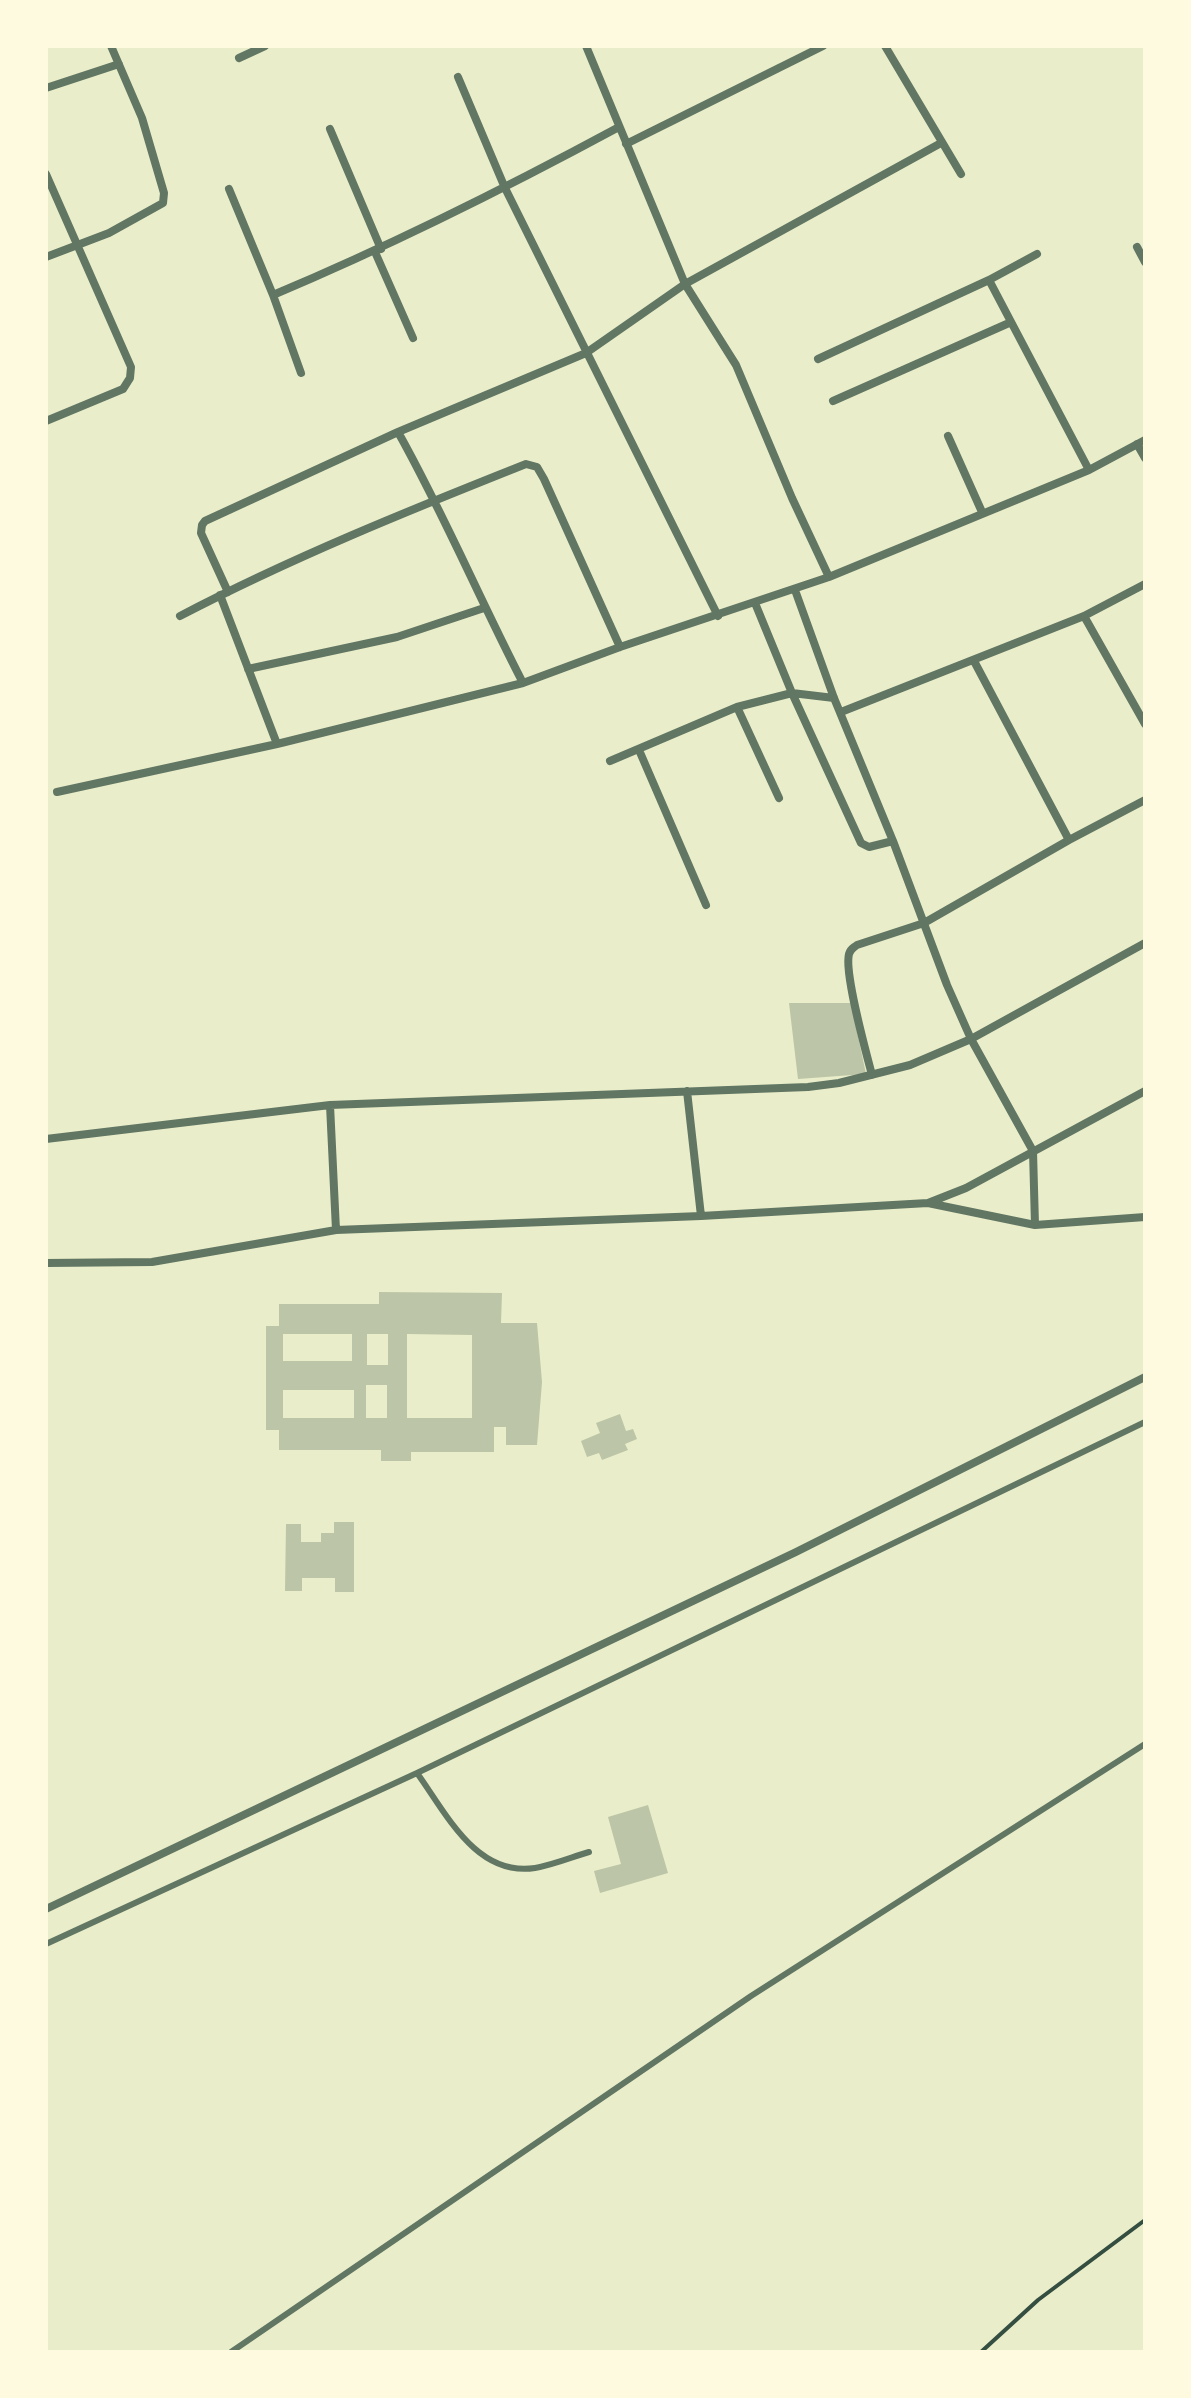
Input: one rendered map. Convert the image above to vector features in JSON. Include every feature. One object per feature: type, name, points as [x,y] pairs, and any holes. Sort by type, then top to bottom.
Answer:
[{"type":"street","points":[[46,257],[109,233],[163,203],[164,193],[142,118],[111,46]]},
{"type":"street","points":[[239,58],[265,46]]},
{"type":"street","points":[[586,46],[685,284],[736,365],[829,577]]},
{"type":"street","points":[[626,144],[823,46]]},
{"type":"street","points":[[885,46],[961,174]]},
{"type":"street","points":[[46,88],[119,64]]},
{"type":"street","points":[[458,77],[505,188],[718,616]]},
{"type":"street","points":[[273,295],[378,250],[505,188],[619,127]]},
{"type":"street","points":[[330,129],[413,338]]},
{"type":"street","points":[[277,744],[201,533],[205,521],[398,432],[586,353],[685,284],[941,143]]},
{"type":"street","points":[[46,174],[131,367],[130,378],[123,389],[46,421]]},
{"type":"street","points":[[229,189],[301,373]]},
{"type":"street","points":[[1137,247],[1145,262]]},
{"type":"street","points":[[818,359],[989,280],[1037,254]]},
{"type":"street","points":[[989,280],[1089,470]]},
{"type":"street","points":[[833,401],[1009,323]]},
{"type":"street","points":[[398,432],[435,500],[484,608],[523,683]]},
{"type":"street","points":[[948,436],[982,512]]},
{"type":"street","points":[[57,792],[277,744],[523,683],[829,577],[1089,470],[1141,442],[1145,458]]},
{"type":"street","points":[[180,616],[435,500],[526,464],[537,467],[620,647]]},
{"type":"street","points":[[841,712],[1084,616],[1145,584]]},
{"type":"street","points":[[795,590],[947,985],[971,1039],[1033,1151],[1035,1225]]},
{"type":"street","points":[[755,603],[792,693],[861,843],[869,847],[893,841]]},
{"type":"street","points":[[248,669],[397,637],[484,608]]},
{"type":"street","points":[[1084,616],[1145,724]]},
{"type":"street","points":[[974,661],[1069,840]]},
{"type":"street","points":[[610,761],[737,707],[792,693],[834,698]]},
{"type":"street","points":[[737,707],[779,798]]},
{"type":"street","points":[[639,750],[706,905]]},
{"type":"street","points":[[872,1075],[855,1005],[848,958],[852,949],[924,923],[1145,800]]},
{"type":"street","points":[[46,1139],[330,1105],[808,1087],[910,1065],[971,1039],[1145,943]]},
{"type":"street","points":[[687,1091],[701,1216]]},
{"type":"street","points":[[928,1203],[966,1188],[1145,1091]]},
{"type":"street","points":[[330,1105],[336,1230]]},
{"type":"street","points":[[46,1263],[152,1262],[336,1230],[701,1216],[928,1203],[1035,1225],[1145,1217]]},
{"type":"street","points":[[46,1909],[796,1552],[1145,1377]]},
{"type":"lane","points":[[46,1944],[417,1773],[1145,1422]]},
{"type":"lane","points":[[231,2352],[751,1996],[1145,1744]]},
{"type":"lane","points":[[417,1773],[474,1851],[493,1863],[514,1869],[536,1868],[589,1852]]},
{"type":"path","points":[[981,2352],[1038,2300],[1145,2220]]},
{"type":"building","points":[[789,1003],[851,1003],[866,1074],[798,1079]]},
{"type":"building","points":[[379,1292],[502,1293],[501,1323],[537,1323],[542,1382],[537,1445],[506,1445],[506,1427],[494,1427],[494,1452],[411,1452],[411,1461],[381,1461],[381,1450],[279,1450],[279,1430],[266,1430],[266,1326],[279,1326],[279,1304],[379,1304]],"holes":[[[283,1334],[352,1334],[352,1361],[283,1361]],[[367,1334],[388,1334],[388,1365],[367,1365]],[[407,1334],[472,1335],[472,1418],[407,1418]],[[366,1385],[387,1385],[387,1418],[366,1418]],[[283,1390],[354,1390],[354,1418],[283,1418]]]},
{"type":"building","points":[[620,1414],[626,1431],[633,1429],[637,1439],[625,1444],[628,1450],[602,1460],[599,1453],[587,1457],[581,1441],[600,1433],[596,1423]]},
{"type":"building","points":[[334,1522],[354,1522],[354,1592],[335,1592],[335,1578],[302,1578],[302,1591],[285,1591],[286,1524],[301,1524],[301,1542],[321,1542],[321,1533],[334,1533]]},
{"type":"building","points":[[648,1805],[668,1873],[600,1893],[594,1871],[621,1864],[608,1817]]}]
